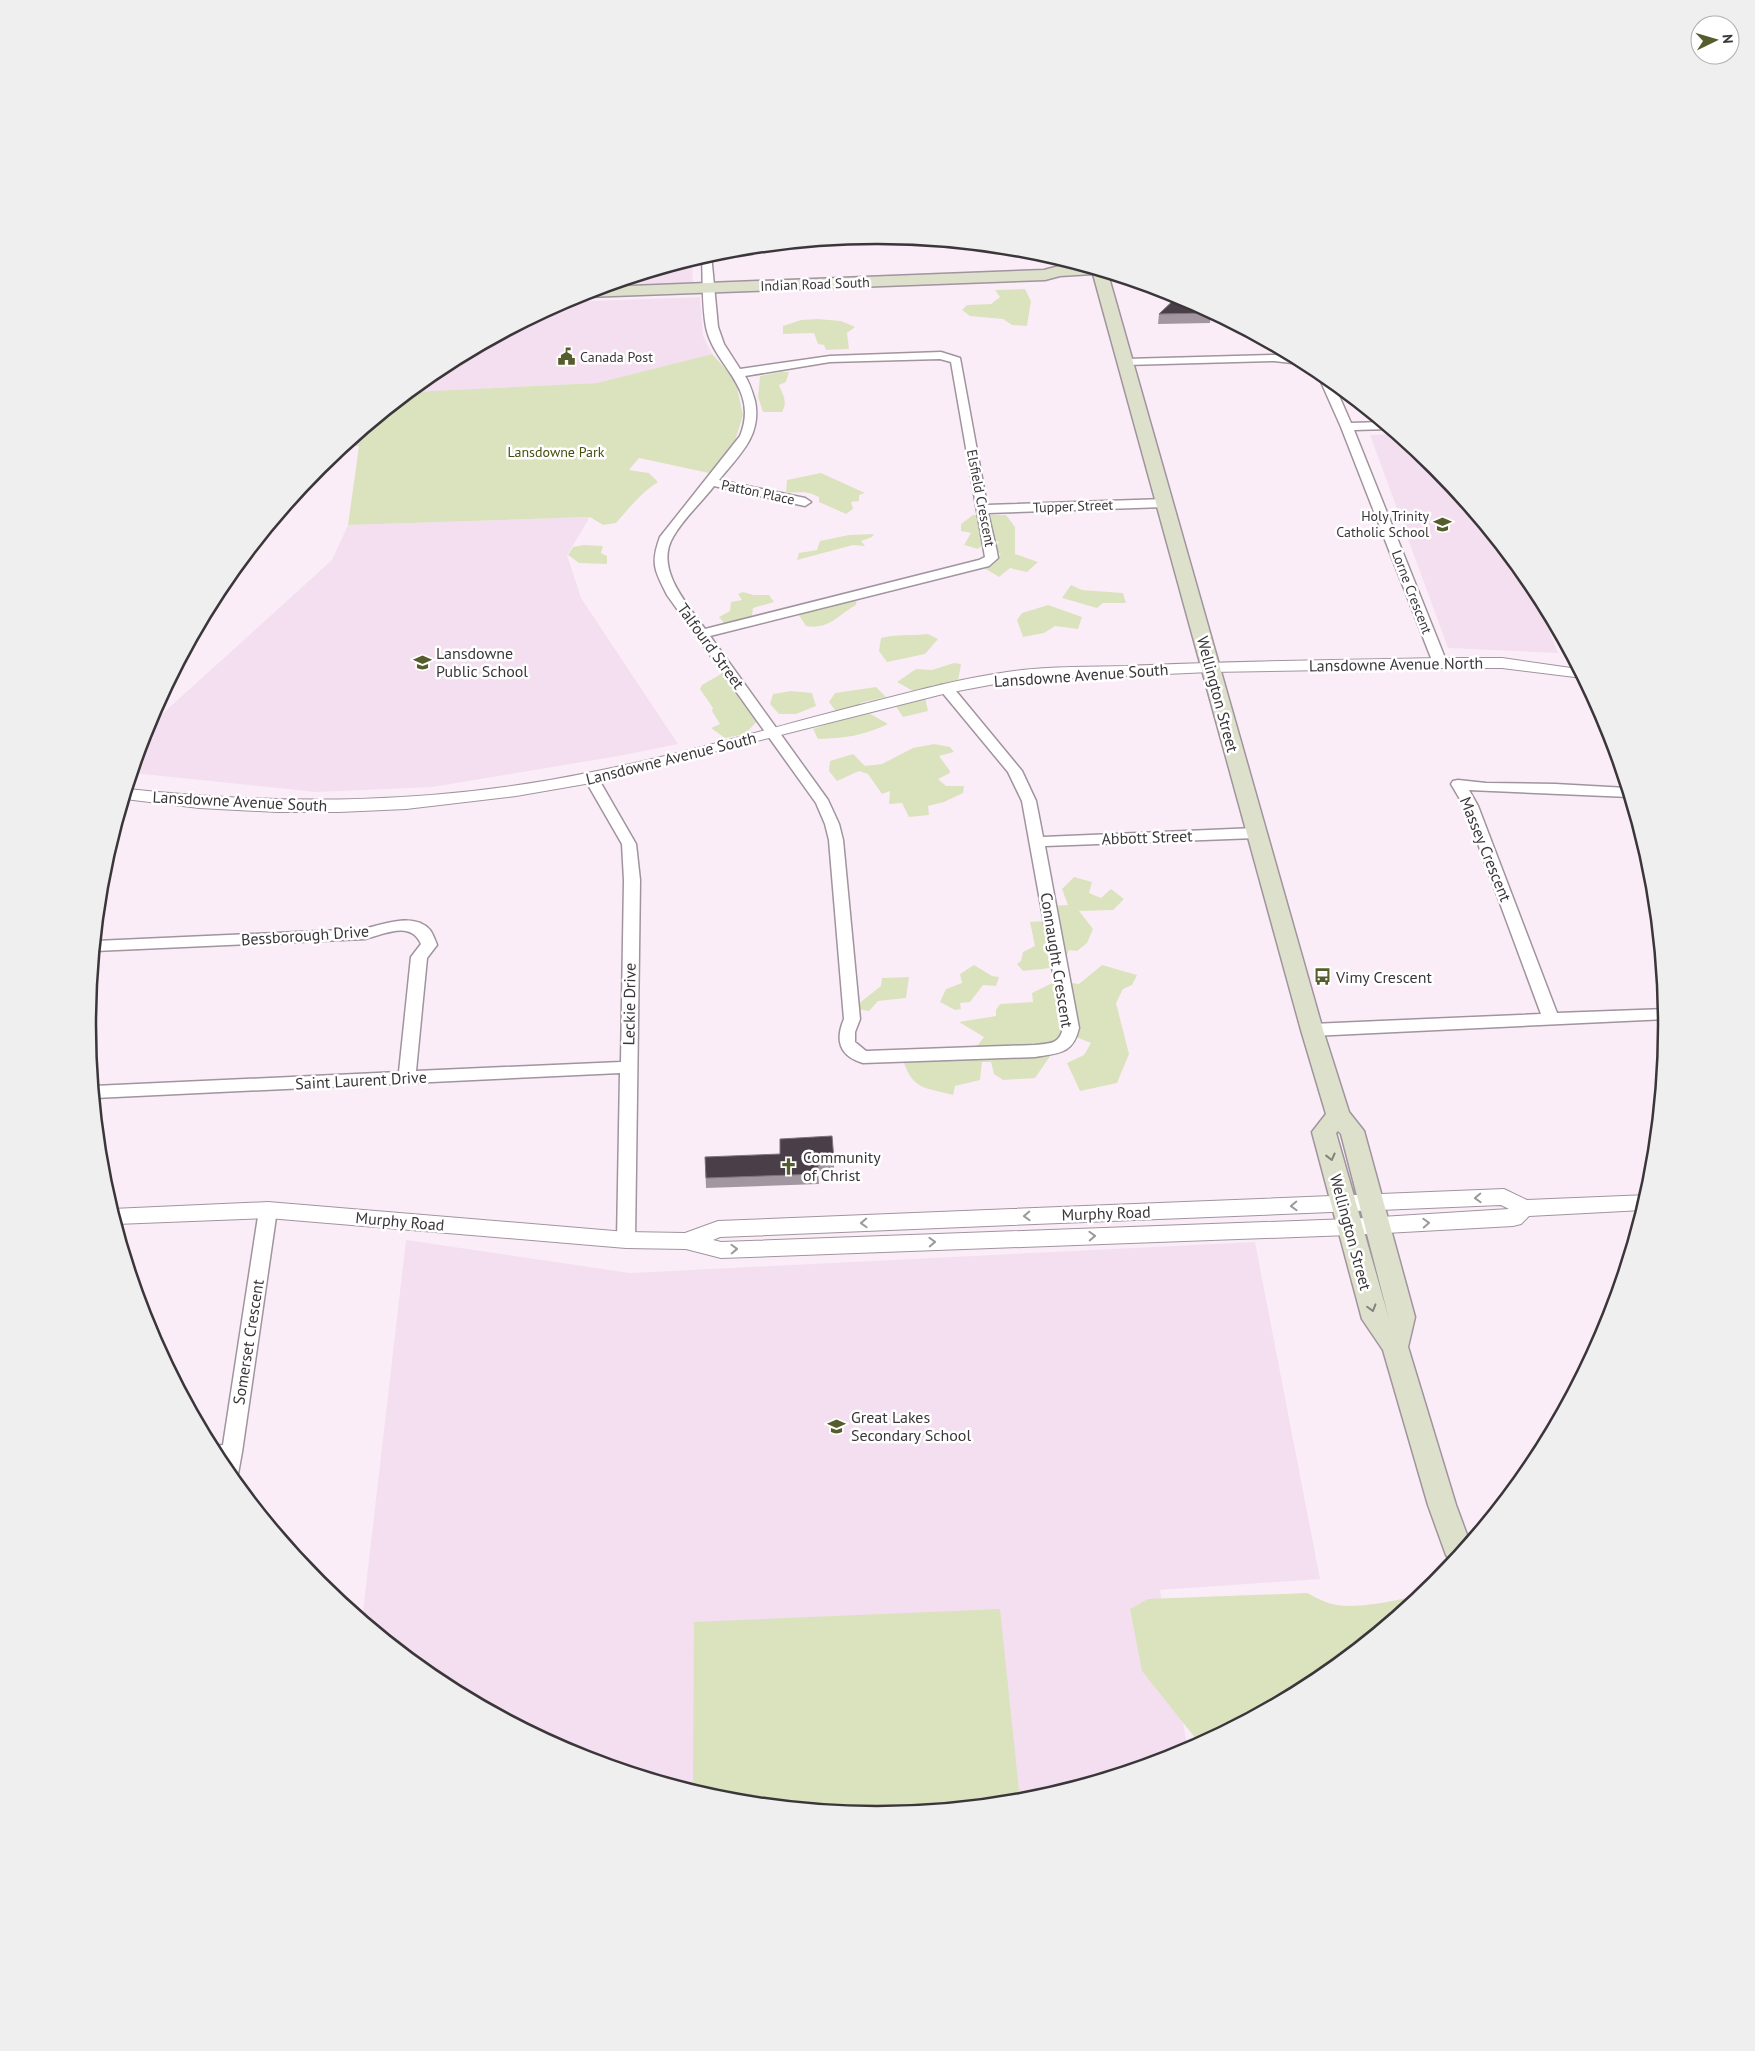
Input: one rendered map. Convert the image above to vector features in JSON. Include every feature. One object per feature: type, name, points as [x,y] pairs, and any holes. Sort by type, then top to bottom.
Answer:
[{"type":"main road","name":"Indian Road South","points":[[613,291],[1045,275],[1061,279],[1091,274]]},
{"type":"main road","name":"Wellington Street","points":[[1099,277],[1126,362],[1312,1030],[1338,1115],[1352,1131],[1402,1317],[1395,1347]]},
{"type":"main road","name":"Wellington Street","points":[[1338,1115],[1324,1132],[1349,1227],[1375,1319],[1395,1347],[1442,1505],[1458,1549]]},
{"type":"street","name":"Talfourd Street","points":[[707,263],[712,327],[718,344],[745,385],[751,412],[750,428],[711,482],[666,537],[660,554],[662,571],[674,595],[823,803],[832,824],[836,840],[852,1019],[847,1029],[846,1040],[852,1051]]},
{"type":"street","name":"Elsfield Crescent","points":[[703,634],[984,564],[991,558],[956,360],[942,355],[830,359],[738,373]]},
{"type":"street","name":"Lorne Crescent","points":[[1126,362],[1284,359]]},
{"type":"street","name":"Lorne Crescent","points":[[1329,388],[1347,427],[1440,664]]},
{"type":"street","points":[[1347,427],[1378,426]]},
{"type":"street","name":"Patton Place","points":[[711,482],[804,502]]},
{"type":"street","name":"Tupper Street","points":[[981,509],[1165,503]]},
{"type":"street","name":"Lansdowne Avenue North","points":[[1210,667],[1502,664],[1574,673]]},
{"type":"street","name":"Lansdowne Avenue South","points":[[132,795],[199,802],[277,806],[339,806],[443,799],[591,778],[946,688],[1011,676],[1210,667]]},
{"type":"street","name":"Connaught Crescent","points":[[852,1051],[863,1057],[877,1058],[899,1055],[1035,1051],[1057,1048],[1068,1040],[1071,1028],[1029,801],[1015,771],[946,688]]},
{"type":"street","name":"Leckie Drive","points":[[591,778],[629,844],[632,880],[626,1240]]},
{"type":"street","name":"Massey Crescent","points":[[1551,1019],[1471,806],[1458,784],[1486,787],[1555,788],[1623,793]]},
{"type":"street","name":"Abbott Street","points":[[1038,842],[1256,833]]},
{"type":"street","name":"Bessborough Drive","points":[[101,946],[365,934],[392,927],[412,926],[423,932],[429,944],[419,957],[407,1077]]},
{"type":"street","points":[[1312,1030],[1659,1014]]},
{"type":"street","name":"Saint Laurent Drive","points":[[99,1092],[628,1067]]},
{"type":"street","name":"Murphy Road","points":[[686,1241],[718,1229],[1371,1202],[1504,1197],[1524,1208],[1638,1202]]},
{"type":"street","name":"Murphy Road","points":[[120,1216],[268,1210],[626,1240],[686,1241],[721,1250],[1378,1226],[1513,1218],[1524,1208]]},
{"type":"street","name":"Somerset Crescent","points":[[223,1452],[268,1210]]},
{"type":"shaded area","points":[[692,267],[693,284],[623,287]]},
{"type":"shaded area","points":[[700,297],[703,336],[712,354],[597,383],[422,391],[487,349],[532,325],[586,301]]},
{"type":"shaded area","name":"Holy Trinity Catholic School","points":[[1388,434],[1430,473],[1465,510],[1527,591],[1546,622],[1558,653],[1448,648],[1370,435]]},
{"type":"shaded area","name":"Lansdowne Public School","points":[[590,517],[567,555],[581,598],[678,744],[433,787],[316,792],[138,774],[162,714],[332,560],[348,525]]},
{"type":"shaded area","name":"Great Lakes Secondary School","points":[[406,1240],[630,1273],[1255,1242],[1320,1579],[1160,1590],[1186,1742],[1176,1747],[1129,1765],[1080,1780],[1030,1792],[929,1805],[878,1807],[826,1805],[725,1792],[675,1780],[626,1765],[532,1726],[487,1702],[443,1675],[363,1614]]},
{"type":"green space","points":[[1025,289],[1031,301],[1027,326],[1012,325],[1003,319],[970,316],[962,310],[967,305],[991,304],[1000,297],[995,290]]},
{"type":"green space","points":[[801,320],[841,321],[855,327],[847,333],[849,349],[826,350],[824,345],[818,344],[814,333],[783,334],[783,326]]},
{"type":"green space","name":"Lansdowne Park","points":[[712,354],[732,376],[737,388],[743,415],[735,441],[709,473],[639,458],[629,470],[649,473],[658,482],[641,496],[616,523],[603,525],[590,517],[348,525],[359,446],[354,446],[422,391],[597,383]]},
{"type":"green space","points":[[789,372],[786,382],[779,385],[784,398],[784,408],[782,412],[763,412],[758,397],[760,376]]},
{"type":"green space","points":[[821,473],[865,493],[859,495],[859,501],[851,502],[853,509],[846,514],[819,502],[819,497],[806,492],[786,492],[787,480]]},
{"type":"green space","points":[[973,515],[1006,515],[1015,527],[1015,554],[1038,562],[1027,572],[1010,568],[999,577],[981,566],[990,563],[1001,554],[995,551],[995,547],[999,542],[989,538],[978,549],[964,545],[971,533],[961,531],[961,524]]},
{"type":"green space","points":[[874,534],[872,537],[861,541],[865,546],[853,545],[797,560],[799,553],[817,550],[820,541],[849,535]]},
{"type":"green space","points":[[583,545],[603,546],[601,553],[607,556],[607,564],[579,563],[568,555],[573,547]]},
{"type":"green space","points":[[1071,585],[1082,590],[1123,593],[1126,603],[1103,603],[1097,608],[1062,598]]},
{"type":"green space","points":[[743,592],[754,595],[769,595],[774,602],[753,608],[752,616],[724,623],[719,617],[730,611],[731,602],[742,600],[738,594]]},
{"type":"green space","points":[[857,597],[856,605],[833,621],[821,626],[806,626],[797,612]]},
{"type":"green space","points":[[1048,605],[1082,617],[1078,629],[1055,626],[1044,633],[1023,637],[1017,620],[1022,613]]},
{"type":"green space","points":[[928,634],[938,639],[925,654],[887,662],[879,651],[881,638]]},
{"type":"green space","points":[[954,663],[961,664],[958,681],[924,692],[928,711],[903,717],[895,705],[913,691],[897,682],[916,669],[932,670]]},
{"type":"green space","points":[[728,670],[761,717],[745,734],[725,738],[711,728],[720,724],[712,711],[713,708],[700,689],[702,685]]},
{"type":"green space","points":[[876,687],[886,697],[860,703],[869,713],[888,724],[854,736],[818,739],[813,729],[842,719],[829,702],[835,693]]},
{"type":"green space","points":[[791,691],[812,693],[816,706],[796,714],[779,714],[770,704],[773,694]]},
{"type":"green space","points":[[934,744],[950,747],[954,752],[939,756],[950,773],[938,779],[946,786],[964,786],[963,793],[944,802],[928,806],[929,815],[909,817],[902,803],[889,804],[890,791],[882,794],[868,774],[859,771],[837,781],[829,771],[830,761],[853,754],[865,766],[882,764],[913,748]]},
{"type":"green space","points":[[1074,877],[1092,882],[1089,893],[1101,898],[1111,889],[1124,899],[1113,910],[1079,911],[1093,929],[1087,943],[1077,951],[1069,950],[1062,962],[1056,966],[1023,971],[1017,964],[1021,961],[1023,952],[1035,946],[1030,922],[1044,921],[1045,906],[1068,905],[1062,889]]},
{"type":"green space","points":[[974,965],[992,976],[999,977],[996,986],[983,985],[970,1002],[960,1003],[961,1009],[955,1010],[940,1002],[946,989],[962,983],[960,974]]},
{"type":"green space","points":[[1102,965],[1137,975],[1132,985],[1123,989],[1116,1003],[1129,1054],[1117,1083],[1080,1091],[1067,1063],[1084,1055],[1091,1043],[1066,1033],[1035,1078],[1003,1080],[994,1074],[991,1062],[982,1062],[980,1080],[955,1086],[953,1095],[926,1088],[910,1076],[902,1057],[968,1058],[984,1037],[959,1022],[996,1016],[996,1010],[1000,1004],[1033,1002],[1032,993],[1056,981],[1079,984]]},
{"type":"green space","points":[[909,977],[906,998],[878,1001],[869,1011],[858,1009],[857,1005],[881,986],[882,978]]},
{"type":"green space","points":[[1307,1593],[1332,1604],[1353,1606],[1411,1596],[1353,1645],[1312,1675],[1268,1702],[1195,1738],[1142,1671],[1130,1609],[1148,1599]]},
{"type":"green space","points":[[1000,1609],[1019,1794],[947,1803],[869,1807],[776,1800],[725,1792],[693,1784],[694,1622]]},
{"type":"building","points":[[1171,302],[1197,313],[1159,314]]},
{"type":"building","points":[[832,1136],[834,1160],[818,1161],[818,1174],[706,1178],[705,1157],[780,1154],[780,1139]]},
{"type":"place","name":"Canada Post","points":[[566,357]]},
{"type":"place","name":"Holy Trinity Catholic School","points":[[1443,524]]},
{"type":"place","name":"Lansdowne Public School","points":[[422,662]]},
{"type":"place","name":"Vimy Crescent","points":[[1322,977]]},
{"type":"place","name":"Community of Christ","points":[[789,1166]]},
{"type":"place","name":"Great Lakes Secondary School","points":[[837,1426]]}]
